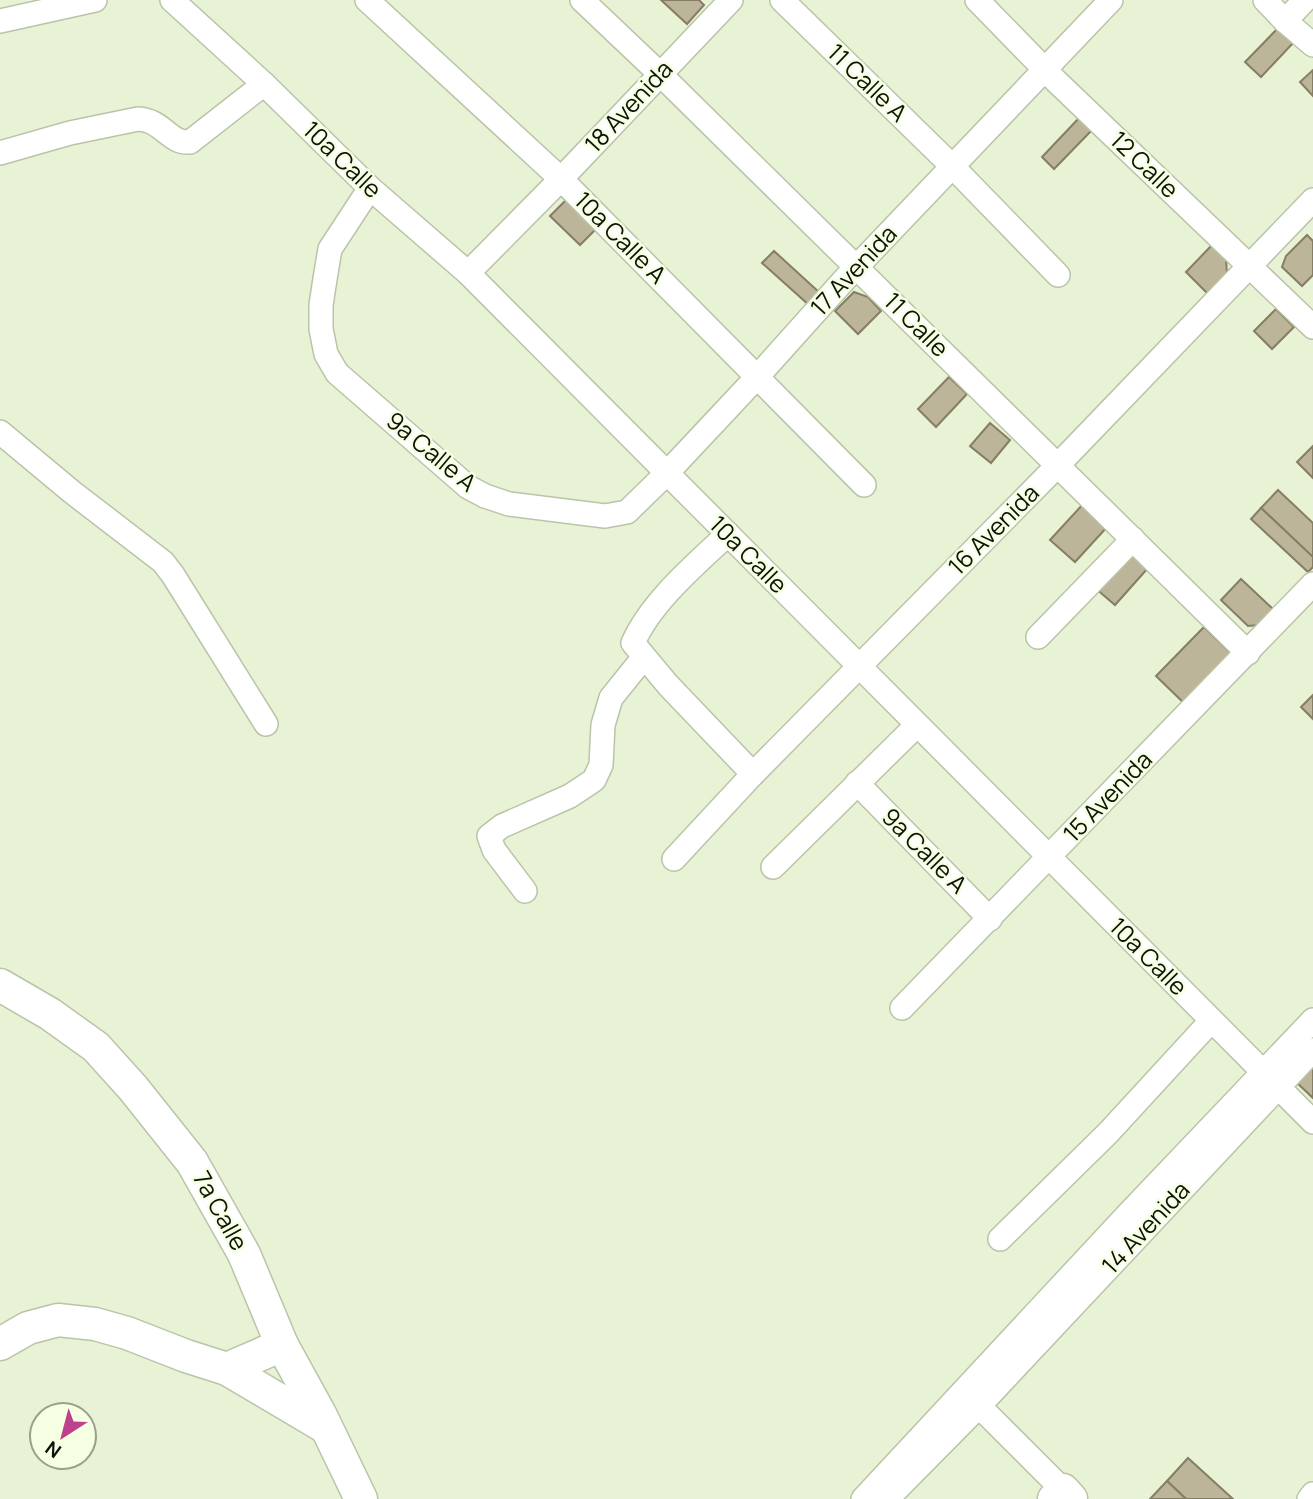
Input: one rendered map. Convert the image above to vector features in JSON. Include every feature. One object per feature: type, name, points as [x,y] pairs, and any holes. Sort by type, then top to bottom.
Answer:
[{"type":"main road","name":"7a Calle","points":[[0,985],[50,1014],[96,1048],[133,1088],[192,1162],[244,1254],[282,1345],[321,1416],[361,1499]]},
{"type":"main road","points":[[0,1343],[29,1328],[58,1320],[94,1324],[227,1369],[325,1427]]},
{"type":"main road","points":[[227,1369],[282,1345]]},
{"type":"street","points":[[0,21],[95,0]]},
{"type":"street","name":"10a Calle","points":[[172,0],[264,84],[370,188],[468,273],[1313,1122]]},
{"type":"street","name":"10a Calle A","points":[[367,0],[561,179],[864,485]]},
{"type":"street","name":"11 Calle","points":[[582,0],[1248,653]]},
{"type":"street","name":"18 Avenida","points":[[468,273],[731,0]]},
{"type":"street","name":"11 Calle A","points":[[782,0],[952,166],[1058,275]]},
{"type":"street","name":"12 Calle","points":[[977,0],[1044,69],[1313,327]]},
{"type":"street","name":"17 Avenida","points":[[585,513],[605,516],[627,512],[667,473],[856,267],[1111,0]]},
{"type":"street","points":[[1265,0],[1313,45]]},
{"type":"street","points":[[1285,21],[1305,0]]},
{"type":"street","points":[[0,153],[70,133],[138,119],[148,119],[177,140],[190,142],[264,84]]},
{"type":"street","name":"9a Calle A","points":[[370,188],[330,249],[320,329],[326,354],[337,373],[468,487],[485,496],[509,503],[585,513]]},
{"type":"street","name":"16 Avenida","points":[[674,859],[1313,200]]},
{"type":"street","points":[[0,432],[163,562],[266,724]]},
{"type":"street","points":[[525,891],[494,850],[489,836],[502,826],[570,796],[594,780],[601,765],[603,725],[611,698],[638,650],[641,625],[688,572],[728,534]]},
{"type":"street","points":[[1038,637],[1133,540]]},
{"type":"street","name":"15 Avenida","points":[[902,1009],[1313,584]]},
{"type":"street","points":[[638,650],[754,774]]},
{"type":"street","points":[[773,867],[917,724]]},
{"type":"street","name":"9a Calle A","points":[[857,783],[990,919]]},
{"type":"street","name":"14 Avenida","points":[[887,1499],[979,1406],[1270,1080],[1313,1020]]},
{"type":"street","points":[[1000,1239],[1108,1133],[1211,1021]]},
{"type":"street","name":"14 Avenida","points":[[1270,1080],[1313,1050]]},
{"type":"street","points":[[863,1499],[1137,1204],[1270,1080]]},
{"type":"street","points":[[979,1406],[1063,1496]]},
{"type":"street","points":[[1309,1499],[1313,1494]]},
{"type":"building","points":[[661,0],[699,0],[704,5],[687,24]]},
{"type":"building","points":[[1279,27],[1294,42],[1261,77],[1245,62]]},
{"type":"building","points":[[1313,70],[1313,96],[1300,82]]},
{"type":"building","points":[[1080,117],[1093,129],[1054,169],[1042,157]]},
{"type":"building","points":[[566,200],[580,205],[600,225],[580,245],[550,216]]},
{"type":"building","points":[[1307,235],[1313,241],[1313,275],[1302,286],[1282,267],[1286,256]]},
{"type":"building","points":[[1213,244],[1226,257],[1227,275],[1208,294],[1186,272]]},
{"type":"building","points":[[774,251],[820,293],[809,305],[762,263]]},
{"type":"building","points":[[854,292],[868,297],[881,311],[858,334],[835,311]]},
{"type":"building","points":[[1276,309],[1294,327],[1272,349],[1254,331]]},
{"type":"building","points":[[949,377],[967,394],[936,427],[918,409]]},
{"type":"building","points":[[990,423],[1010,440],[991,463],[970,446]]},
{"type":"building","points":[[1313,446],[1313,478],[1297,462]]},
{"type":"building","points":[[1278,490],[1313,523],[1313,557],[1261,508]]},
{"type":"building","points":[[1084,503],[1108,526],[1075,562],[1050,540]]},
{"type":"building","points":[[1261,508],[1313,557],[1313,567],[1308,572],[1251,519]]},
{"type":"building","points":[[1124,555],[1134,555],[1148,568],[1115,605],[1095,588]]},
{"type":"building","points":[[1241,579],[1273,609],[1259,625],[1248,626],[1221,600]]},
{"type":"building","points":[[1204,627],[1236,658],[1189,708],[1156,676]]},
{"type":"building","points":[[1313,695],[1313,719],[1301,707]]},
{"type":"building","points":[[1313,1063],[1313,1098],[1295,1081]]},
{"type":"building","points":[[1188,1458],[1233,1499],[1186,1499],[1167,1481]]},
{"type":"building","points":[[1167,1481],[1186,1499],[1150,1499]]}]
